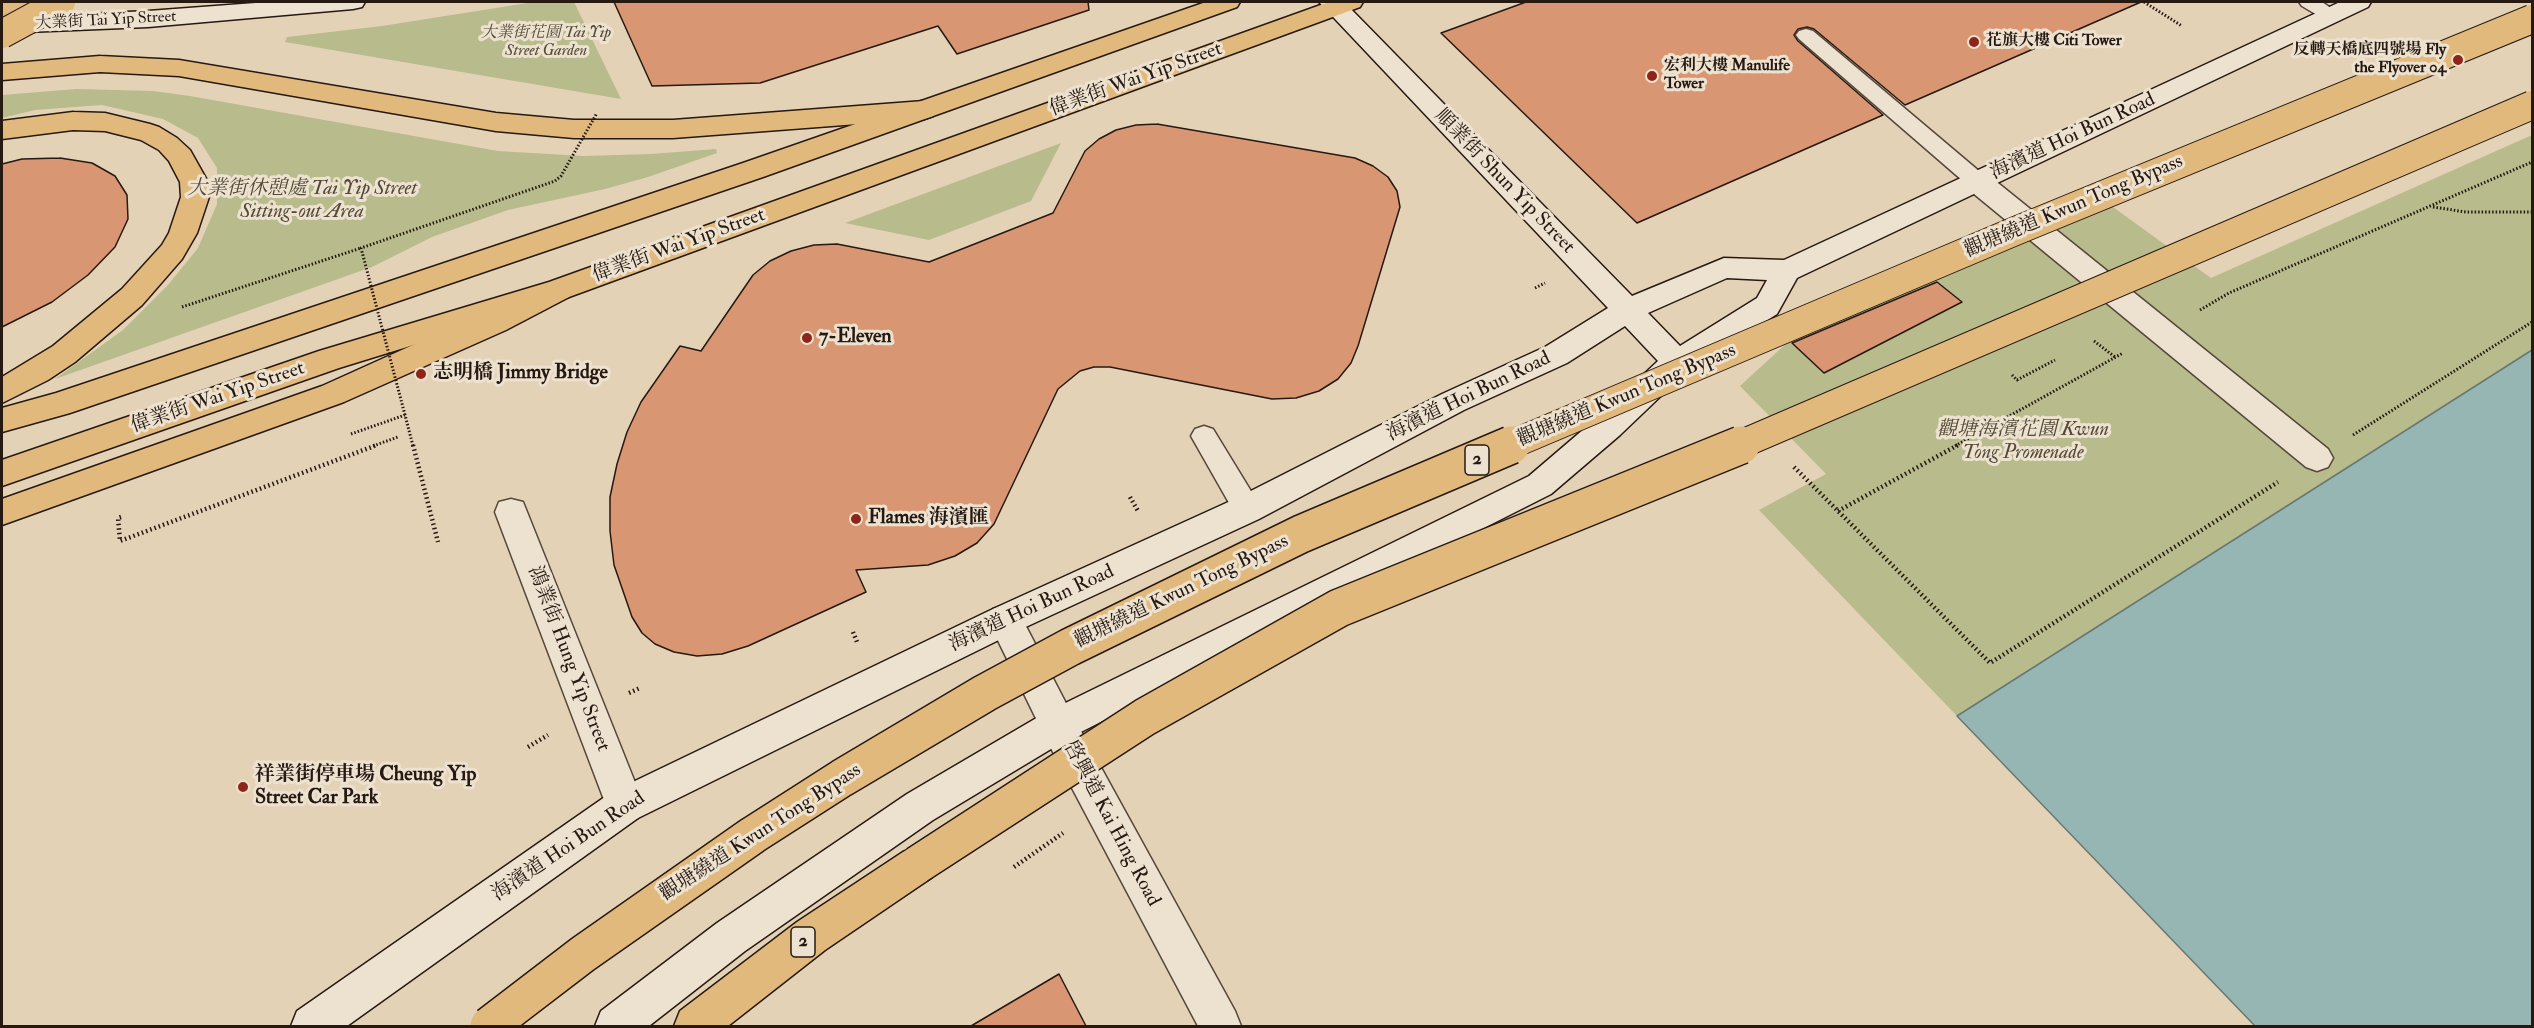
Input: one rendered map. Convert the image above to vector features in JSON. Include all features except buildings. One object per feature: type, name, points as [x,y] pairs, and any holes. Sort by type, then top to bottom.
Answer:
[{"type":"main road","points":[[2,13],[22,2]]},
{"type":"main road","points":[[2,34],[61,2]]},
{"type":"main road","name":"大業街 Tai Yip Street","points":[[2,26],[148,20],[353,2]]},
{"type":"main road","points":[[2,420],[103,389],[924,110],[1228,2]]},
{"type":"main road","name":"海濱道 Hoi Bun Road","points":[[312,1026],[625,805],[1005,620],[1247,509],[1453,402],[1556,355],[1628,310],[1724,268],[1786,271],[2359,2]]},
{"type":"main road","name":"偉業街 Wai Yip Street","points":[[2,473],[330,359],[559,290],[1340,3]]},
{"type":"main road","name":"順業街 Shun Yip Street","points":[[1340,3],[1677,362]]},
{"type":"main road","name":"觀塘繞道 Kwun Tong Bypass","points":[[489,1026],[583,954],[753,835],[842,778],[958,709],[1070,647],[1301,534],[2013,232],[2532,19]]},
{"type":"main road","points":[[2,72],[100,64],[179,68],[496,122],[574,129],[673,129],[924,110]]},
{"type":"main road","name":"2","points":[[696,1026],[811,936],[995,813],[1145,717],[1339,608],[1785,426],[2532,105]]},
{"type":"main road","points":[[2,130],[73,121],[130,127],[150,133],[168,144],[185,162],[194,182],[195,197],[183,233],[155,274],[91,333],[37,372],[2,391]]},
{"type":"main road","points":[[1978,182],[2317,458]]},
{"type":"main road","points":[[616,1026],[731,937],[911,814],[1058,725],[1540,485],[1609,426],[1677,362],[1767,306],[1786,271]]},
{"type":"main road","points":[[2,512],[333,394],[495,322],[559,290]]},
{"type":"main road","name":"鴻業街 Hung Yip Street","points":[[511,512],[625,805]]},
{"type":"main road","name":"啓興道 Kai Hing Road","points":[[1005,620],[1058,725],[1220,1026]]},
{"type":"lane","points":[[2309,2],[2331,15]]},
{"type":"lane","points":[[1806,35],[1978,182]]},
{"type":"lane","points":[[1204,436],[1247,509]]},
{"type":"path","points":[[2144,2],[2182,26]]},
{"type":"path","points":[[438,542],[361,248],[555,181],[597,113]]},
{"type":"path","points":[[2432,207],[2466,212],[2532,212]]},
{"type":"path","points":[[1838,511],[1990,663],[2532,322]]},
{"type":"path","points":[[2093,340],[2115,357]]},
{"type":"path","points":[[350,435],[405,415]]},
{"type":"path","points":[[129,514],[118,518],[120,541],[398,437]]},
{"type":"green space","name":"大業街花園 Tai Yip Street Garden","points":[[534,2],[574,2],[621,99],[285,42],[287,37],[382,26]]},
{"type":"green space","name":"大業街休憩處 Tai Yip Street Sitting-out Area","points":[[76,89],[153,91],[190,96],[498,151],[583,156],[716,149],[717,153],[605,189],[508,210],[432,237],[372,267],[55,379],[123,330],[168,285],[198,248],[217,204],[217,168],[198,138],[163,119],[102,105],[35,110],[2,118],[2,95]]},
{"type":"green space","name":"觀塘海濱花園 Kwun Tong Promenade","points":[[2532,135],[2532,350],[1957,716],[1759,510],[1826,474],[1740,386],[1789,341],[2095,194],[2211,278]]},
{"type":"green space","points":[[1061,143],[1031,201],[929,240],[845,223]]},
{"type":"water","points":[[2532,350],[2532,1026],[2255,1026],[1957,716]]},
{"type":"place","name":"花旗大樓 Citi Tower","points":[[1974,42]]},
{"type":"place","name":"反轉天橋底四號場 Fly the Flyover 04","points":[[2458,60]]},
{"type":"place","name":"宏利大樓 Manulife Tower","points":[[1652,76]]},
{"type":"place","name":"7-Eleven","points":[[807,338]]},
{"type":"place","name":"志明橋 Jimmy Bridge","points":[[421,374]]},
{"type":"place","name":"Flames 海濱匯","points":[[856,519]]},
{"type":"place","name":"祥業街停車場 Cheung Yip Street Car Park","points":[[243,787]]}]
